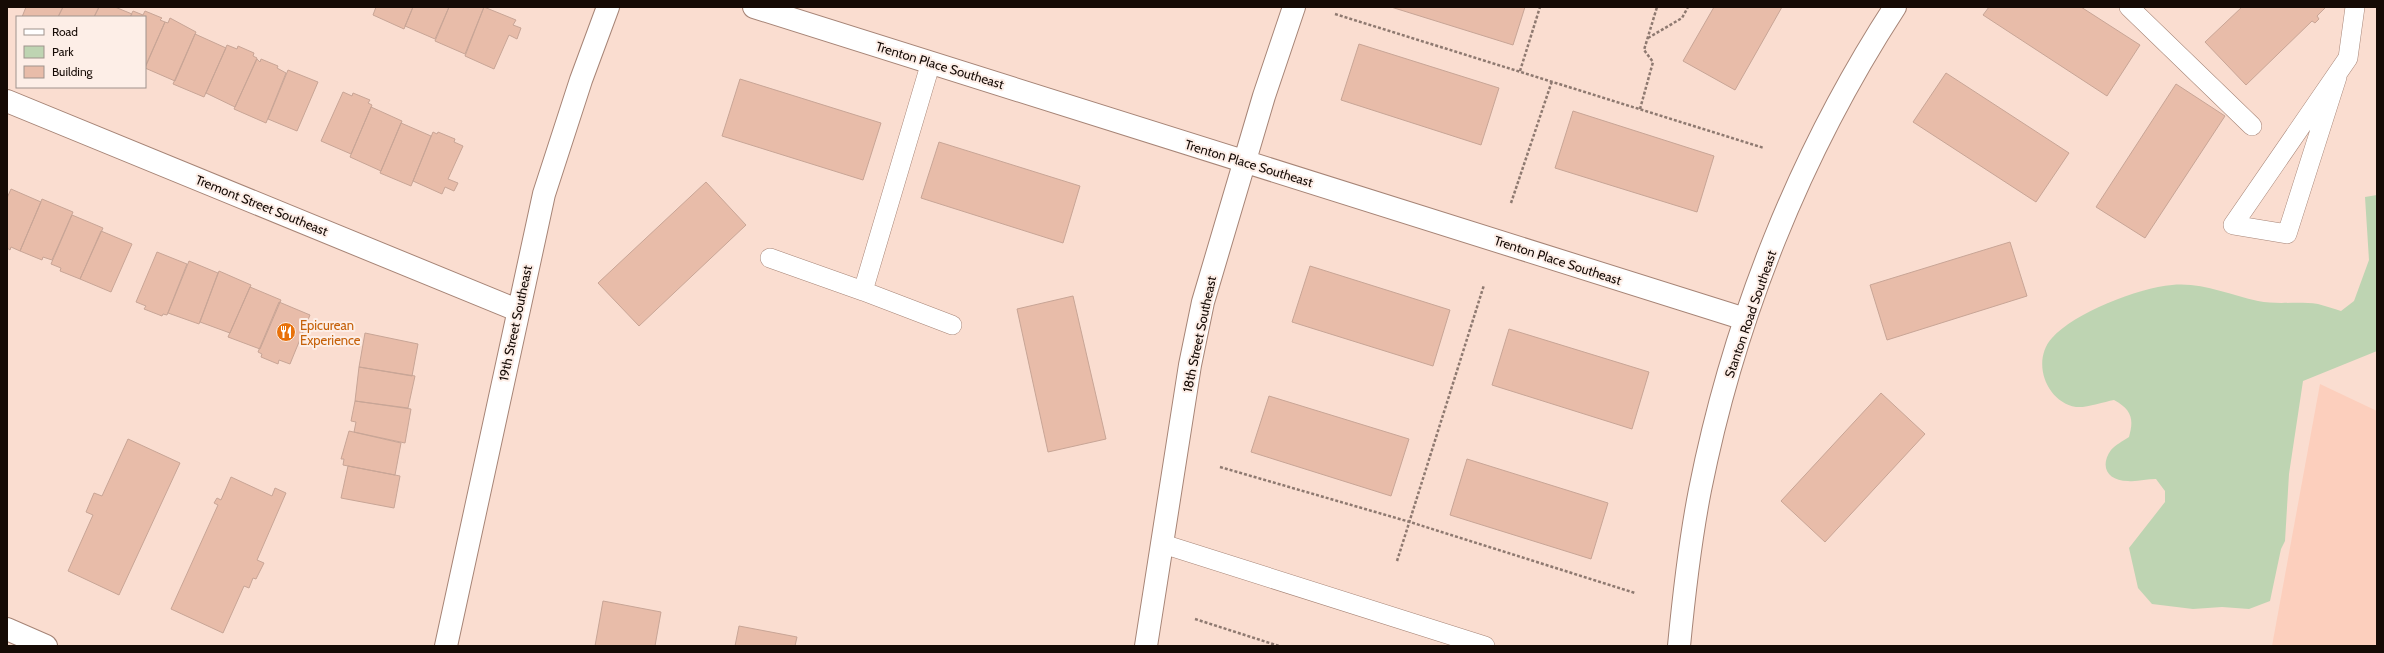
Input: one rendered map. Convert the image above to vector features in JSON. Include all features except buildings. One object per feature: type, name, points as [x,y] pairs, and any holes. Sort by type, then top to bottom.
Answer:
[{"type":"street","name":"19th Street Southeast","points":[[446,646],[532,241],[558,148],[608,7]]},
{"type":"street","name":"Trenton Place Southeast","points":[[754,7],[1745,319]]},
{"type":"street","name":"18th Street Southeast","points":[[1146,646],[1190,365],[1203,302],[1244,161],[1294,7]]},
{"type":"street","name":"Stanton Road Southeast","points":[[1679,646],[1700,490],[1717,416],[1745,319],[1786,213],[1818,144],[1849,84],[1895,7]]},
{"type":"street","name":"Tremont Street Southeast","points":[[7,101],[517,310]]},
{"type":"street","points":[[7,629],[46,646]]},
{"type":"lane","points":[[2129,7],[2252,126]]},
{"type":"lane","points":[[2337,77],[2287,234],[2233,225],[2286,147],[2337,77],[2348,58],[2355,7]]},
{"type":"lane","points":[[863,291],[931,62]]},
{"type":"lane","points":[[770,258],[952,325]]},
{"type":"lane","points":[[1163,544],[1485,646]]},
{"type":"path","points":[[1520,71],[1540,7]]},
{"type":"path","points":[[1640,109],[1653,62],[1644,50],[1657,7]]},
{"type":"path","points":[[1648,38],[1682,18],[1688,7]]},
{"type":"path","points":[[1335,14],[1764,148]]},
{"type":"path","points":[[1511,203],[1552,81]]},
{"type":"path","points":[[1397,561],[1484,285]]},
{"type":"path","points":[[1220,467],[1410,522],[1635,593]]},
{"type":"path","points":[[1195,619],[1279,646]]},
{"type":"shaded area","points":[[2320,384],[2377,411],[2377,646],[2272,646]]},
{"type":"green space","points":[[2377,195],[2377,351],[2303,381],[2289,474],[2285,541],[2281,549],[2270,601],[2249,609],[2222,607],[2193,609],[2152,604],[2138,588],[2129,548],[2165,502],[2165,491],[2156,479],[2135,481],[2115,479],[2111,476],[2106,467],[2107,456],[2111,450],[2129,437],[2131,431],[2131,420],[2128,411],[2125,407],[2114,400],[2080,407],[2065,404],[2050,389],[2045,379],[2042,369],[2046,347],[2052,338],[2062,329],[2091,311],[2125,296],[2158,287],[2172,285],[2194,285],[2205,287],[2265,302],[2318,304],[2341,311],[2354,301],[2369,260],[2365,197]]},
{"type":"place","name":"Epicurean Experience","points":[[286,332]]}]
